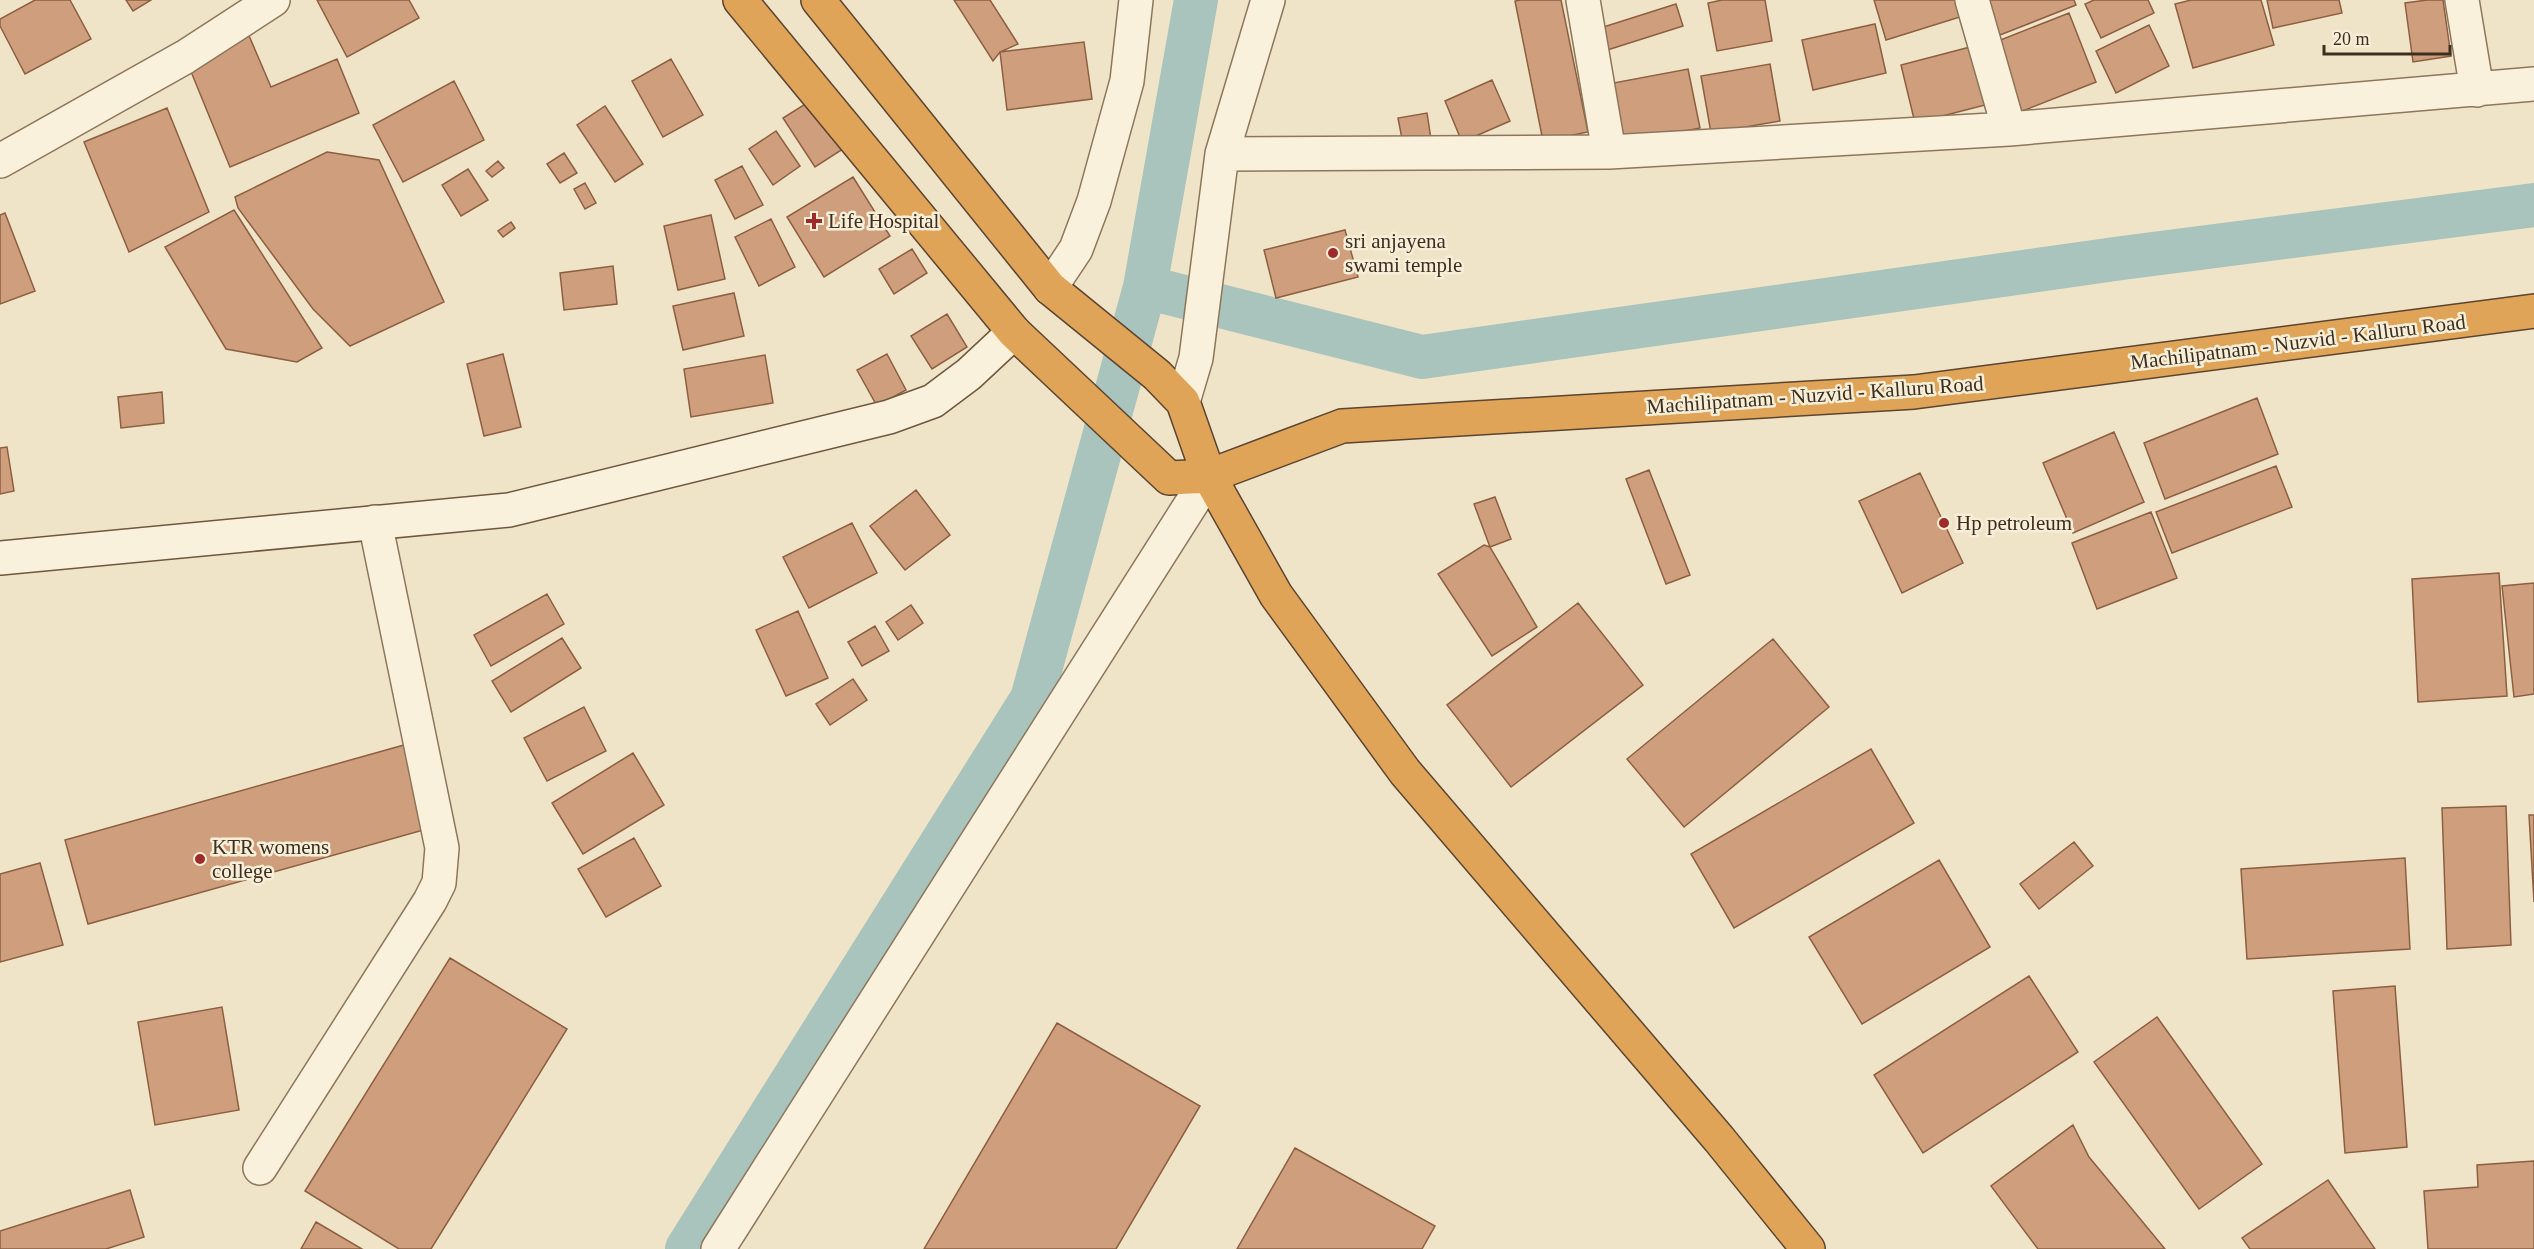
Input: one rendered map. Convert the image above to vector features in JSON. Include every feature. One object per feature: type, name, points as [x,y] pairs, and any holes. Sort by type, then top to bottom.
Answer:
[{"type":"highway","name":"Machilipatnam - Nuzvid - Kalluru Road","points":[[740,0],[1014,332],[1169,478],[1209,476],[1342,426],[1914,392],[2534,311]]},
{"type":"highway","points":[[818,0],[1050,288],[1157,375],[1183,402],[1209,476],[1276,595],[1405,772],[1719,1139],[1808,1249]]},
{"type":"street","points":[[0,161],[185,57],[273,0]]},
{"type":"street","points":[[1050,288],[1076,249],[1095,201],[1127,81],[1136,0]]},
{"type":"street","points":[[1183,402],[1196,358],[1222,154],[1268,0]]},
{"type":"street","points":[[1583,0],[1609,153]]},
{"type":"street","points":[[1972,0],[2009,129]]},
{"type":"street","points":[[2462,0],[2477,90]]},
{"type":"street","points":[[1222,154],[1609,153],[2009,129],[2534,84]]},
{"type":"street","points":[[0,558],[509,510],[889,417],[933,401],[969,374],[1014,332]]},
{"type":"street","points":[[718,1249],[1209,476]]},
{"type":"street","points":[[260,1168],[424,911],[439,883],[442,848],[375,522]]},
{"type":"building","points":[[35,0],[70,0],[91,39],[25,74],[0,26],[0,19]]},
{"type":"building","points":[[126,0],[151,0],[133,11]]},
{"type":"building","points":[[317,0],[409,0],[419,18],[347,57]]},
{"type":"building","points":[[954,0],[990,0],[1018,44],[1000,52],[993,61]]},
{"type":"building","points":[[1561,0],[1588,132],[1543,141],[1515,1]]},
{"type":"building","points":[[1722,0],[1765,0],[1772,41],[1717,51],[1708,3]]},
{"type":"building","points":[[1874,0],[1958,0],[1963,16],[1886,40]]},
{"type":"building","points":[[1986,0],[2074,0],[2076,5],[2000,35]]},
{"type":"building","points":[[2094,0],[2148,0],[2154,13],[2101,38],[2085,4]]},
{"type":"building","points":[[2191,0],[2261,0],[2274,45],[2193,68],[2175,4]]},
{"type":"building","points":[[2267,0],[2339,0],[2342,13],[2273,28]]},
{"type":"building","points":[[2443,0],[2451,56],[2413,62],[2405,3]]},
{"type":"building","points":[[1676,4],[1683,26],[1601,52],[1594,30]]},
{"type":"building","points":[[2069,13],[2096,82],[2020,112],[1993,43]]},
{"type":"building","points":[[1875,24],[1886,73],[1813,90],[1802,40]]},
{"type":"building","points":[[2149,25],[2169,66],[2116,93],[2096,51]]},
{"type":"building","points":[[247,31],[271,87],[337,59],[359,113],[230,167],[185,57]]},
{"type":"building","points":[[1084,42],[1092,99],[1007,110],[1000,52]]},
{"type":"building","points":[[1974,46],[1989,104],[1915,123],[1901,65]]},
{"type":"building","points":[[671,59],[703,115],[663,137],[632,81]]},
{"type":"building","points":[[1770,64],[1780,121],[1711,133],[1701,76]]},
{"type":"building","points":[[1688,69],[1700,128],[1620,144],[1608,84]]},
{"type":"building","points":[[1492,80],[1510,121],[1462,142],[1445,101]]},
{"type":"building","points":[[454,81],[484,140],[403,182],[373,125]]},
{"type":"building","points":[[815,98],[846,147],[815,167],[783,118]]},
{"type":"building","points":[[605,106],[643,164],[615,182],[577,125]]},
{"type":"building","points":[[167,108],[209,212],[129,252],[84,142]]},
{"type":"building","points":[[1427,113],[1431,139],[1403,144],[1398,118]]},
{"type":"building","points":[[776,131],[800,166],[773,185],[749,149]]},
{"type":"building","points":[[327,152],[379,160],[444,302],[350,346],[313,309],[238,208],[235,197]]},
{"type":"building","points":[[564,153],[577,173],[560,183],[547,164]]},
{"type":"building","points":[[498,161],[504,168],[492,177],[486,171]]},
{"type":"building","points":[[742,166],[763,205],[735,219],[715,180]]},
{"type":"building","points":[[468,169],[488,200],[461,216],[442,185]]},
{"type":"building","points":[[853,177],[890,236],[824,277],[787,217]]},
{"type":"building","points":[[585,183],[596,203],[585,209],[574,189]]},
{"type":"building","points":[[234,210],[322,348],[297,362],[226,349],[165,247]]},
{"type":"building","points":[[5,213],[35,291],[0,304],[0,215]]},
{"type":"building","points":[[711,215],[725,279],[678,290],[664,226]]},
{"type":"building","points":[[771,219],[795,267],[759,286],[735,237]]},
{"type":"building","points":[[511,222],[515,228],[503,237],[498,231]]},
{"type":"building","points":[[1345,230],[1358,277],[1276,298],[1264,250]]},
{"type":"building","points":[[912,249],[927,273],[894,294],[879,269]]},
{"type":"building","points":[[613,266],[617,304],[564,310],[560,273]]},
{"type":"building","points":[[734,293],[744,336],[683,350],[673,306]]},
{"type":"building","points":[[947,314],[967,347],[932,369],[911,336]]},
{"type":"building","points":[[503,354],[521,427],[484,436],[467,364]]},
{"type":"building","points":[[887,354],[906,390],[877,406],[857,370]]},
{"type":"building","points":[[765,355],[773,403],[691,417],[684,369]]},
{"type":"building","points":[[162,392],[164,423],[121,428],[118,397]]},
{"type":"building","points":[[2257,398],[2278,454],[2165,499],[2144,443]]},
{"type":"building","points":[[2114,432],[2144,502],[2073,533],[2043,463]]},
{"type":"building","points":[[7,447],[14,491],[0,494],[0,448]]},
{"type":"building","points":[[2276,466],[2292,507],[2172,553],[2156,512]]},
{"type":"building","points":[[1649,470],[1690,575],[1666,584],[1626,479]]},
{"type":"building","points":[[1920,473],[1963,563],[1902,593],[1859,501]]},
{"type":"building","points":[[916,490],[950,535],[905,570],[870,526]]},
{"type":"building","points":[[1495,497],[1511,539],[1490,547],[1474,504]]},
{"type":"building","points":[[2151,512],[2177,578],[2097,609],[2072,543]]},
{"type":"building","points":[[852,523],[877,573],[809,608],[783,557]]},
{"type":"building","points":[[1484,545],[1490,547],[1537,627],[1492,656],[1438,574]]},
{"type":"building","points":[[2499,573],[2507,696],[2418,702],[2412,579]]},
{"type":"building","points":[[2534,583],[2534,694],[2514,697],[2502,586]]},
{"type":"building","points":[[547,594],[564,624],[491,666],[474,635]]},
{"type":"building","points":[[1578,603],[1643,685],[1511,787],[1447,705]]},
{"type":"building","points":[[911,605],[923,623],[898,640],[886,622]]},
{"type":"building","points":[[798,611],[828,678],[786,696],[756,630]]},
{"type":"building","points":[[875,626],[889,651],[862,666],[848,642]]},
{"type":"building","points":[[562,638],[581,668],[511,712],[492,681]]},
{"type":"building","points":[[1773,639],[1829,707],[1684,827],[1627,759]]},
{"type":"building","points":[[853,679],[867,700],[830,725],[816,704]]},
{"type":"building","points":[[584,707],[606,751],[547,781],[524,738]]},
{"type":"building","points":[[404,745],[427,829],[88,924],[65,840]]},
{"type":"building","points":[[1871,749],[1914,823],[1734,928],[1691,854]]},
{"type":"building","points":[[633,753],[664,805],[583,854],[552,803]]},
{"type":"building","points":[[2506,806],[2511,945],[2447,949],[2442,808]]},
{"type":"building","points":[[2529,815],[2534,815],[2534,902]]},
{"type":"building","points":[[634,838],[661,886],[606,917],[578,869]]},
{"type":"building","points":[[2074,842],[2093,866],[2039,909],[2020,884]]},
{"type":"building","points":[[2405,858],[2410,949],[2247,959],[2241,869]]},
{"type":"building","points":[[1939,860],[1990,947],[1862,1024],[1809,937]]},
{"type":"building","points":[[40,863],[63,945],[0,962],[0,874]]},
{"type":"building","points":[[450,958],[567,1029],[431,1249],[399,1249],[305,1191]]},
{"type":"building","points":[[2029,976],[2078,1052],[1923,1153],[1874,1075]]},
{"type":"building","points":[[2395,986],[2407,1147],[2345,1153],[2333,991]]},
{"type":"building","points":[[222,1007],[239,1110],[155,1125],[138,1022]]},
{"type":"building","points":[[2157,1017],[2262,1164],[2199,1209],[2094,1062]]},
{"type":"building","points":[[1057,1023],[1200,1106],[1116,1249],[924,1249]]},
{"type":"building","points":[[2073,1125],[2089,1157],[2165,1249],[2038,1249],[1991,1186]]},
{"type":"building","points":[[1295,1148],[1435,1226],[1422,1249],[1237,1249]]},
{"type":"building","points":[[2534,1161],[2534,1249],[2428,1249],[2424,1191],[2478,1187],[2477,1165]]},
{"type":"building","points":[[2328,1180],[2375,1249],[2250,1249],[2242,1238]]},
{"type":"building","points":[[130,1190],[144,1237],[106,1249],[0,1249],[0,1231]]},
{"type":"building","points":[[316,1222],[362,1249],[301,1249]]},
{"type":"waterway","points":[[687,1249],[1032,699],[1145,287],[1196,0]]},
{"type":"waterway","points":[[1145,287],[1422,357],[2122,258],[2534,205]]},
{"type":"place","name":"Life Hospital","points":[[814,221]]},
{"type":"place","name":"sri anjayena swami temple","points":[[1333,253]]},
{"type":"place","name":"Hp petroleum","points":[[1944,523]]},
{"type":"place","name":"KTR womens college","points":[[200,859]]}]
